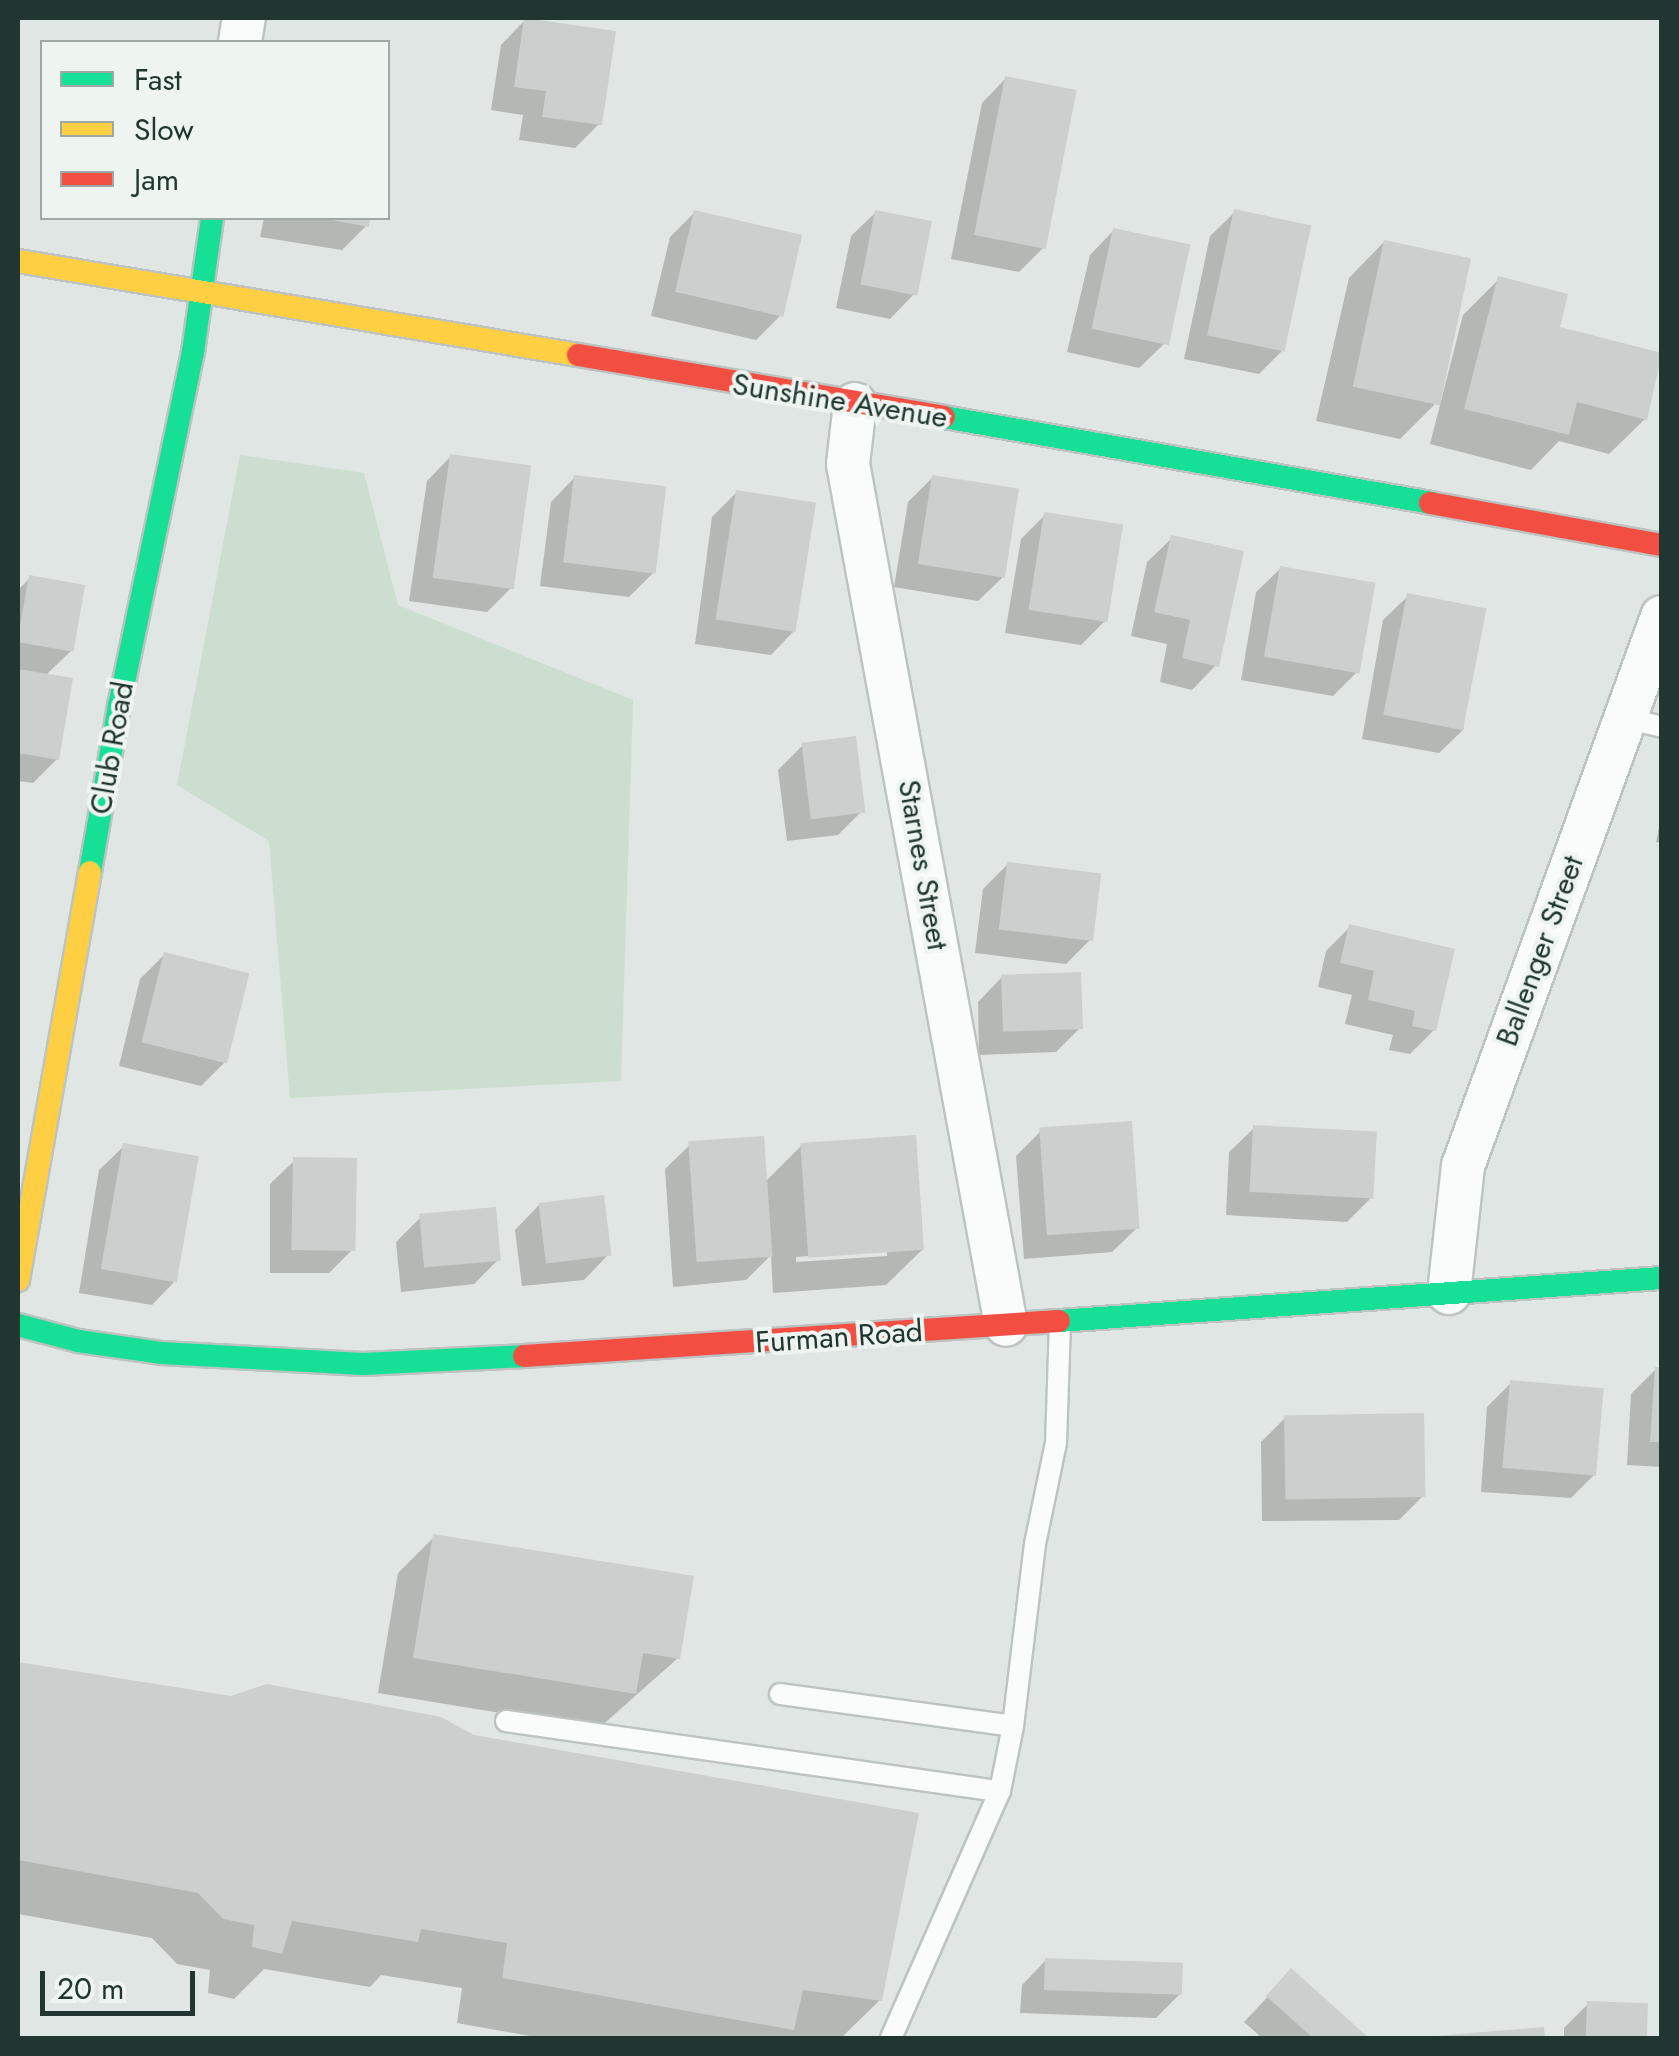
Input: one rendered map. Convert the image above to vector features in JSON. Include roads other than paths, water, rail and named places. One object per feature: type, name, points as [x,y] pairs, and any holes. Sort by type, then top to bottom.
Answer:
[{"type":"street","name":"Club Road","points":[[18,1280],[119,706],[193,352],[212,220]]},
{"type":"street","name":"Sunshine Avenue","points":[[18,261],[1662,546]]},
{"type":"street","name":"Starnes Street","points":[[855,404],[848,464],[1006,1325]]},
{"type":"street","name":"Ballenger Street","points":[[1448,1293],[1463,1166],[1642,722],[1662,617]]},
{"type":"street","name":"Furman Road","points":[[18,1325],[78,1341],[161,1353],[364,1364],[668,1349],[1662,1278]]},
{"type":"lane","points":[[892,2038],[1000,1790],[1013,1726],[1035,1544],[1056,1443],[1060,1321]]},
{"type":"lane","points":[[780,1694],[1013,1726]]},
{"type":"lane","points":[[506,1721],[1000,1790]]}]
